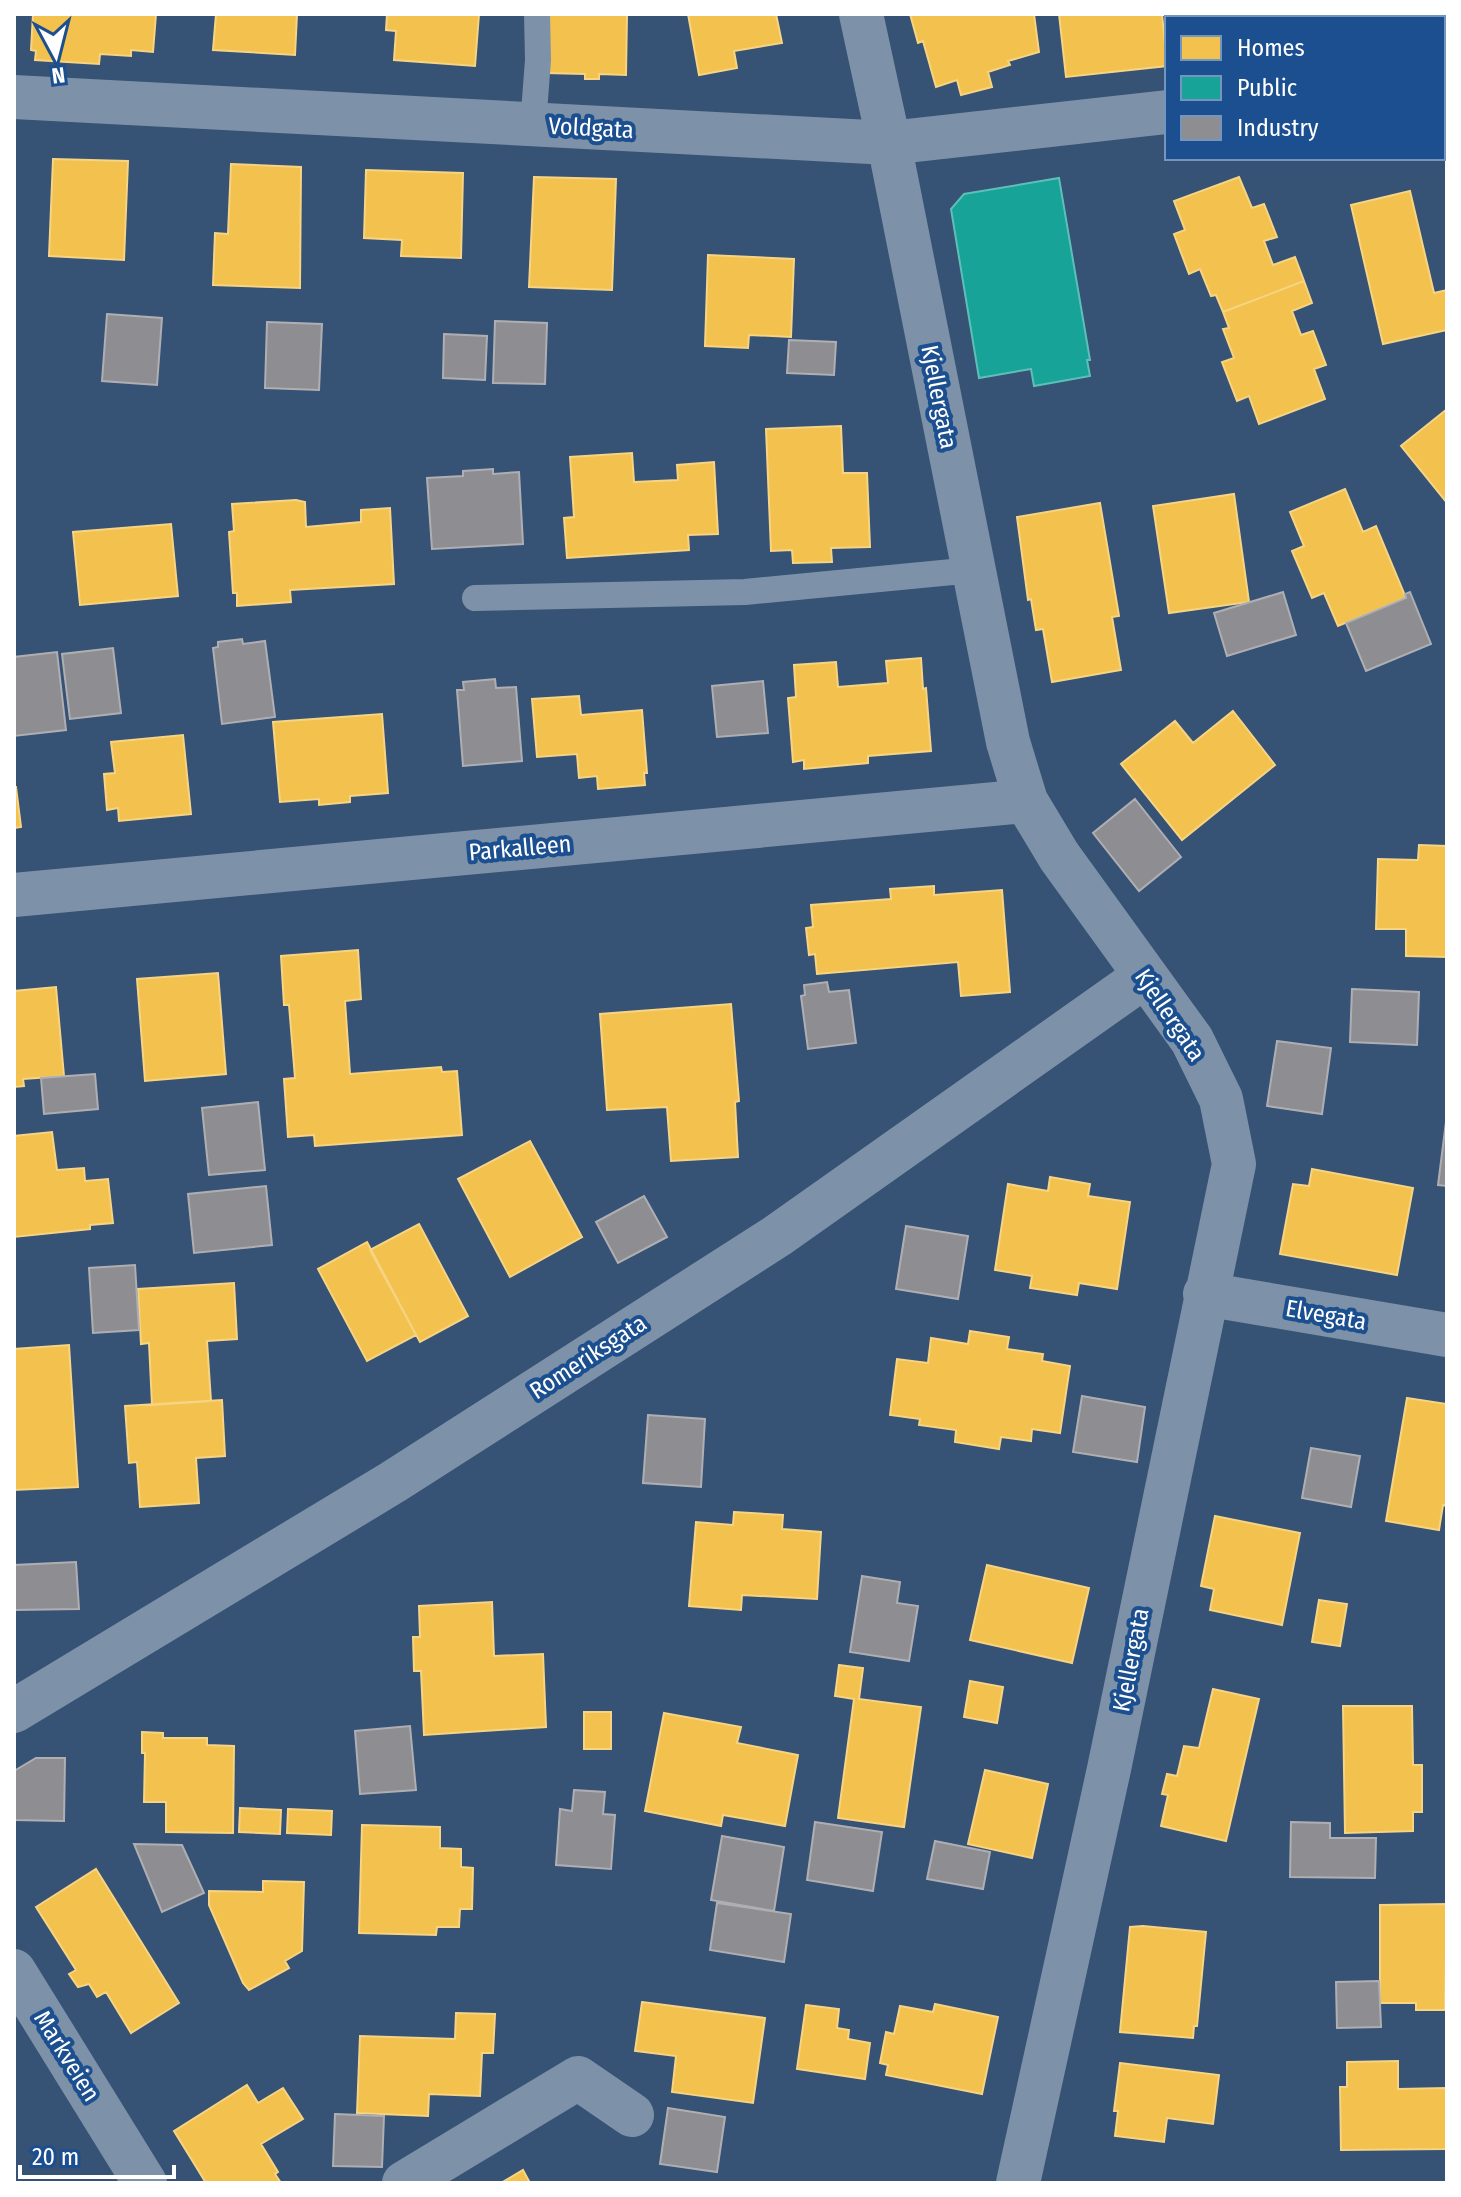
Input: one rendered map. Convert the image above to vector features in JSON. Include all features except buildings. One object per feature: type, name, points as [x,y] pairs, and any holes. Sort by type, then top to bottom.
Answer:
[{"type":"street","name":"Kjellergata","points":[[861,14],[1008,742],[1026,801],[1059,856],[1192,1040],[1221,1099],[1234,1164],[1109,1769],[1018,2183]]},
{"type":"street","name":"Voldgata","points":[[14,97],[889,143],[1165,112]]},
{"type":"street","name":"Parkalleen","points":[[14,895],[1026,801]]},
{"type":"street","name":"Romeriksgata","points":[[14,1711],[393,1482],[777,1236],[1145,976]]},
{"type":"street","name":"Elvegata","points":[[1205,1294],[1447,1335]]},
{"type":"street","name":"Markveien","points":[[14,1971],[145,2183]]},
{"type":"street","points":[[404,2183],[578,2078],[632,2115]]},
{"type":"lane","points":[[533,125],[538,60],[537,14]]},
{"type":"lane","points":[[475,598],[745,592],[973,570]]}]
